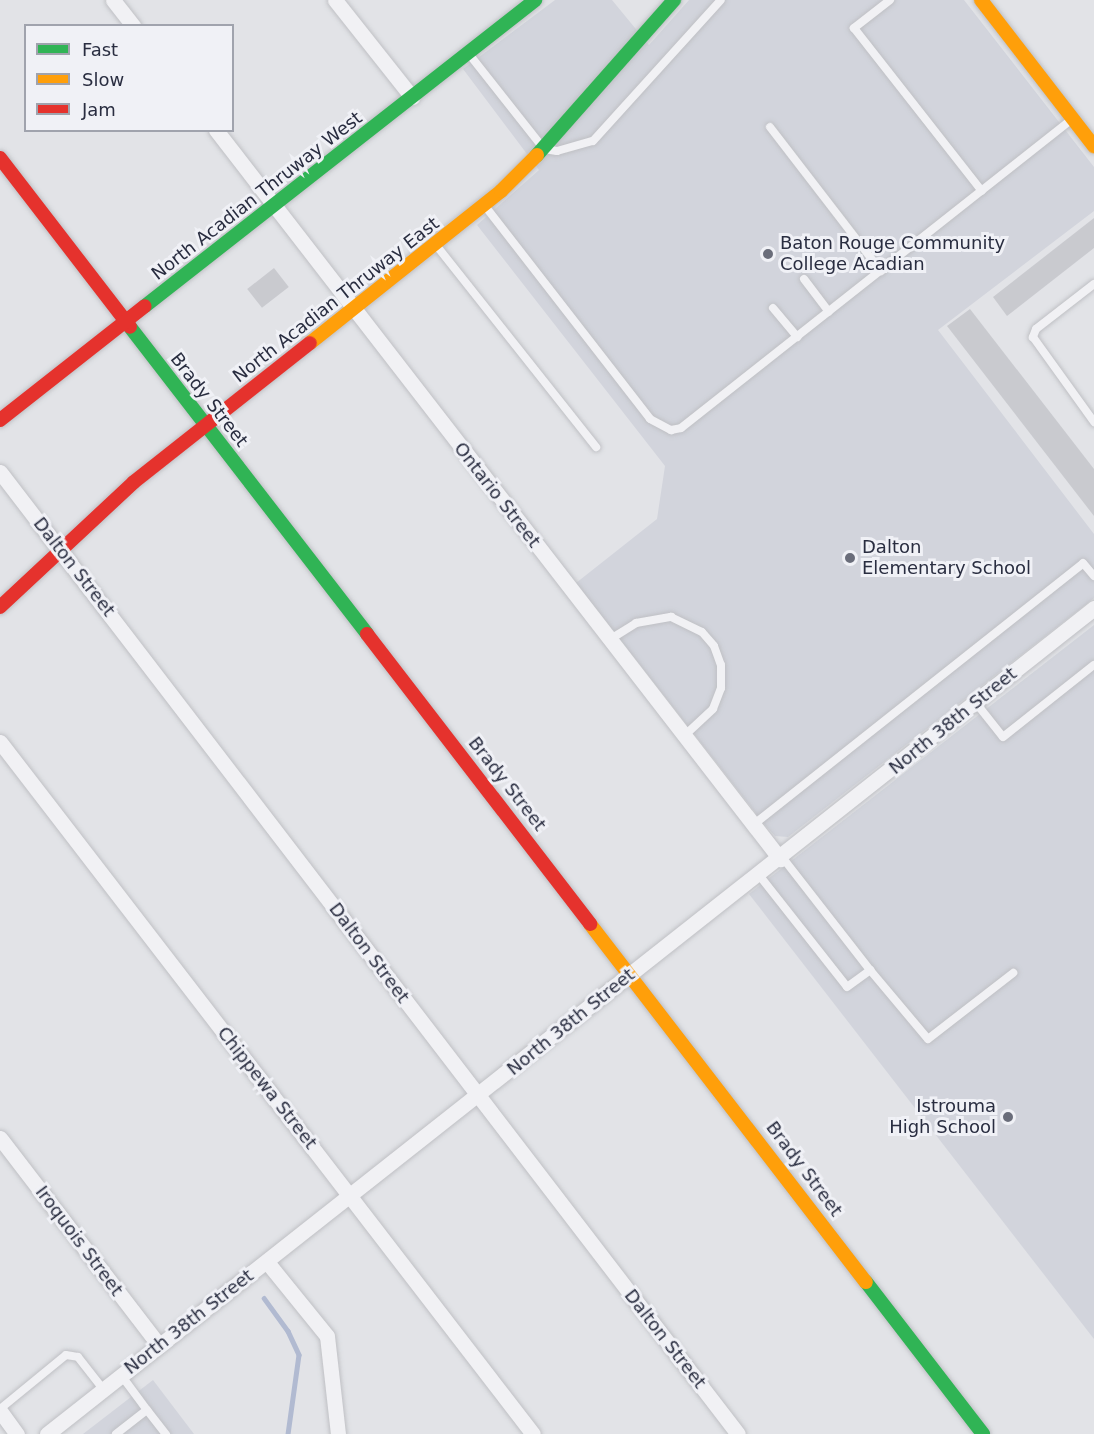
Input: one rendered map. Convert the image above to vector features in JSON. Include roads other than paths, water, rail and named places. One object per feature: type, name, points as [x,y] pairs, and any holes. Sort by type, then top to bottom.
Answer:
[{"type":"street","points":[[113,0],[131,24]]},
{"type":"street","points":[[335,0],[412,97]]},
{"type":"street","name":"North Acadian Thruway West","points":[[0,420],[535,0]]},
{"type":"street","name":"North Acadian Thruway East","points":[[0,607],[108,505],[484,205],[544,149],[674,0]]},
{"type":"street","points":[[981,0],[1094,146]]},
{"type":"street","name":"Ontario Street","points":[[218,132],[609,640],[781,858]]},
{"type":"street","name":"Brady Street","points":[[0,158],[632,974],[983,1434]]},
{"type":"street","name":"Dalton Street","points":[[0,472],[738,1434]]},
{"type":"street","name":"North 38th Street","points":[[47,1434],[781,858],[1094,608]]},
{"type":"street","name":"Chippewa Street","points":[[0,742],[533,1434]]},
{"type":"street","name":"Iroquois Street","points":[[0,1138],[159,1345]]},
{"type":"street","points":[[267,1262],[327,1336],[338,1434]]},
{"type":"street","points":[[0,1410],[17,1434]]},
{"type":"lane","points":[[468,53],[544,149],[558,151],[593,141],[721,0]]},
{"type":"lane","points":[[890,0],[854,28],[982,191]]},
{"type":"lane","points":[[484,205],[650,419],[661,428],[681,428],[1073,118]]},
{"type":"lane","points":[[770,127],[881,271]]},
{"type":"lane","points":[[436,245],[596,447]]},
{"type":"lane","points":[[804,279],[829,312]]},
{"type":"lane","points":[[1094,284],[1036,329],[1033,337],[1094,422]]},
{"type":"lane","points":[[773,308],[797,338]]},
{"type":"lane","points":[[753,825],[1083,563],[1094,576]]},
{"type":"lane","points":[[609,640],[636,623],[671,617],[702,632],[714,646],[721,665],[721,688],[713,709],[684,736]]},
{"type":"lane","points":[[976,703],[1003,736],[1094,665]]},
{"type":"lane","points":[[781,858],[928,1039],[1013,973]]},
{"type":"lane","points":[[759,875],[847,987],[870,970]]},
{"type":"lane","points":[[0,1410],[66,1355],[78,1357],[104,1389]]},
{"type":"lane","points":[[121,1375],[166,1434]]},
{"type":"lane","points":[[116,1434],[147,1410]]},
{"type":"waterway","points":[[264,1298],[288,1331],[299,1355],[288,1434]]},
{"type":"place","name":"Baton Rouge Community College Acadian","points":[[768,254]]},
{"type":"place","name":"Dalton Elementary School","points":[[850,558]]},
{"type":"place","name":"Istrouma High School","points":[[1008,1117]]}]
